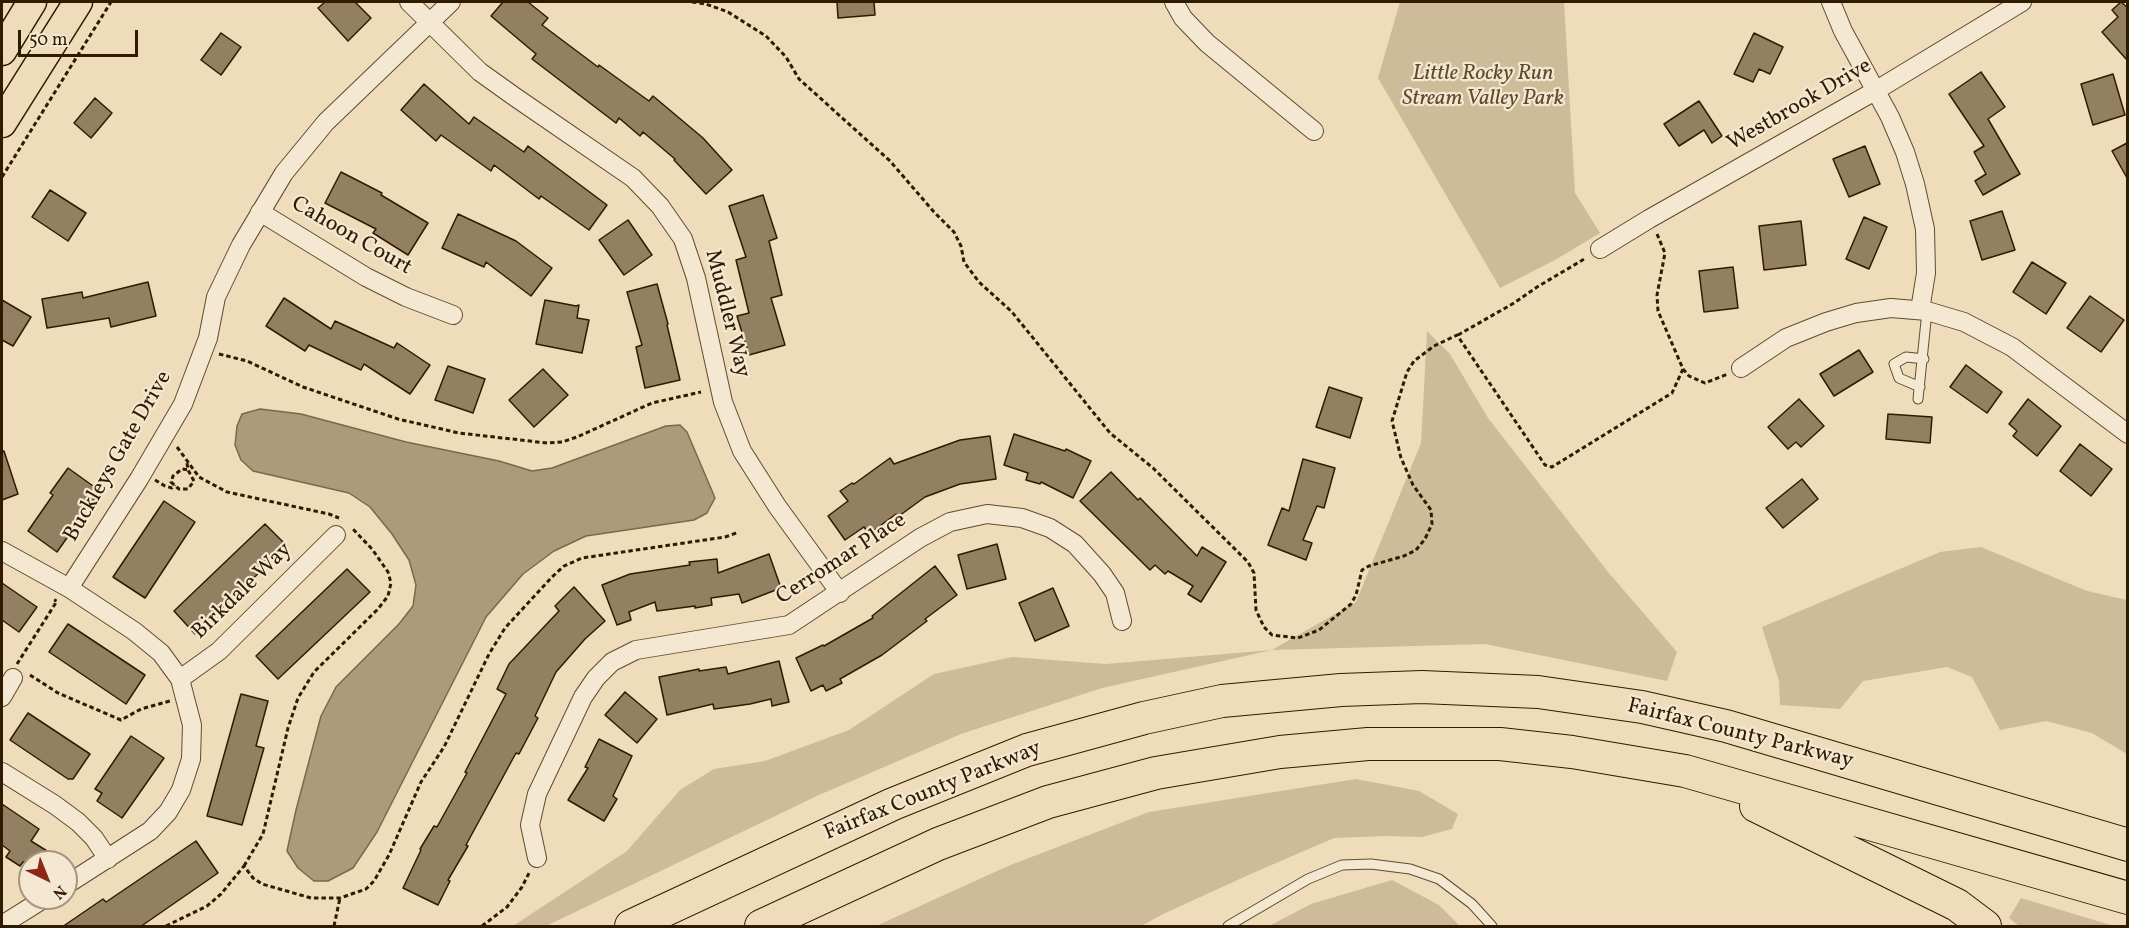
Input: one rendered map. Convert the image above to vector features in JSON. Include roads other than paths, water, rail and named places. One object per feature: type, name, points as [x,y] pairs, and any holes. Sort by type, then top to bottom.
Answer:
[{"type":"highway","name":"Fairfax County Parkway","points":[[631,927],[893,804],[1027,750],[1122,724],[1222,701],[1341,690],[1422,687],[1518,691],[1642,707],[1726,726],[2122,842]]},
{"type":"highway","points":[[761,927],[938,844],[1048,802],[1167,771],[1280,752],[1368,744],[1500,744],[1572,752],[1685,771],[2127,898]]},
{"type":"highway","points":[[1685,771],[1957,905],[1985,927]]},
{"type":"main road","points":[[2,51],[32,2]]},
{"type":"main road","points":[[2,123],[78,2]]},
{"type":"street","name":"Muddler Way","points":[[409,2],[480,72],[633,178],[660,206],[683,239],[696,278],[723,402],[742,451],[777,506],[840,593]]},
{"type":"street","name":"Buckleys Gate Drive","points":[[69,588],[139,479],[183,404],[208,338],[216,297],[241,245],[284,173],[326,122],[451,2]]},
{"type":"street","points":[[1174,2],[1184,18],[1207,43],[1314,131]]},
{"type":"street","points":[[1831,2],[1843,31],[1890,117],[1905,152],[1915,184],[1925,229],[1924,310]]},
{"type":"street","name":"Westbrook Drive","points":[[1600,249],[1875,91],[2022,2]]},
{"type":"street","name":"Cahoon Court","points":[[260,212],[366,277],[406,297],[453,315]]},
{"type":"street","points":[[1741,369],[1786,338],[1826,322],[1856,313],[1891,308],[1924,310],[1964,322],[2012,347],[2127,434]]},
{"type":"street","name":"Cerromar Place","points":[[537,858],[530,825],[537,794],[583,697],[596,678],[612,662],[636,650],[789,625],[920,538],[950,522],[987,514],[1022,518],[1050,528],[1075,544],[1102,574],[1115,592],[1122,621]]},
{"type":"street","name":"Birkdale Way","points":[[180,679],[219,651],[336,535]]},
{"type":"street","points":[[2,551],[69,588],[161,653],[180,679],[192,725],[191,759],[181,790],[168,812],[150,831],[78,878]]},
{"type":"street","points":[[2,697],[13,678]]},
{"type":"street","points":[[2,772],[78,822],[94,838],[108,859]]},
{"type":"street","points":[[2,926],[27,910]]},
{"type":"lane","points":[[1918,399],[1924,359],[1924,310]]},
{"type":"lane","points":[[1920,387],[1899,378],[1894,364],[1906,357],[1924,359]]},
{"type":"lane","points":[[1228,927],[1308,879],[1342,865],[1371,864],[1410,869],[1439,879],[1472,904],[1492,927]]},
{"type":"park label","name":"Little Rocky Run Stream Valley Park","points":[[1483,88]]}]
